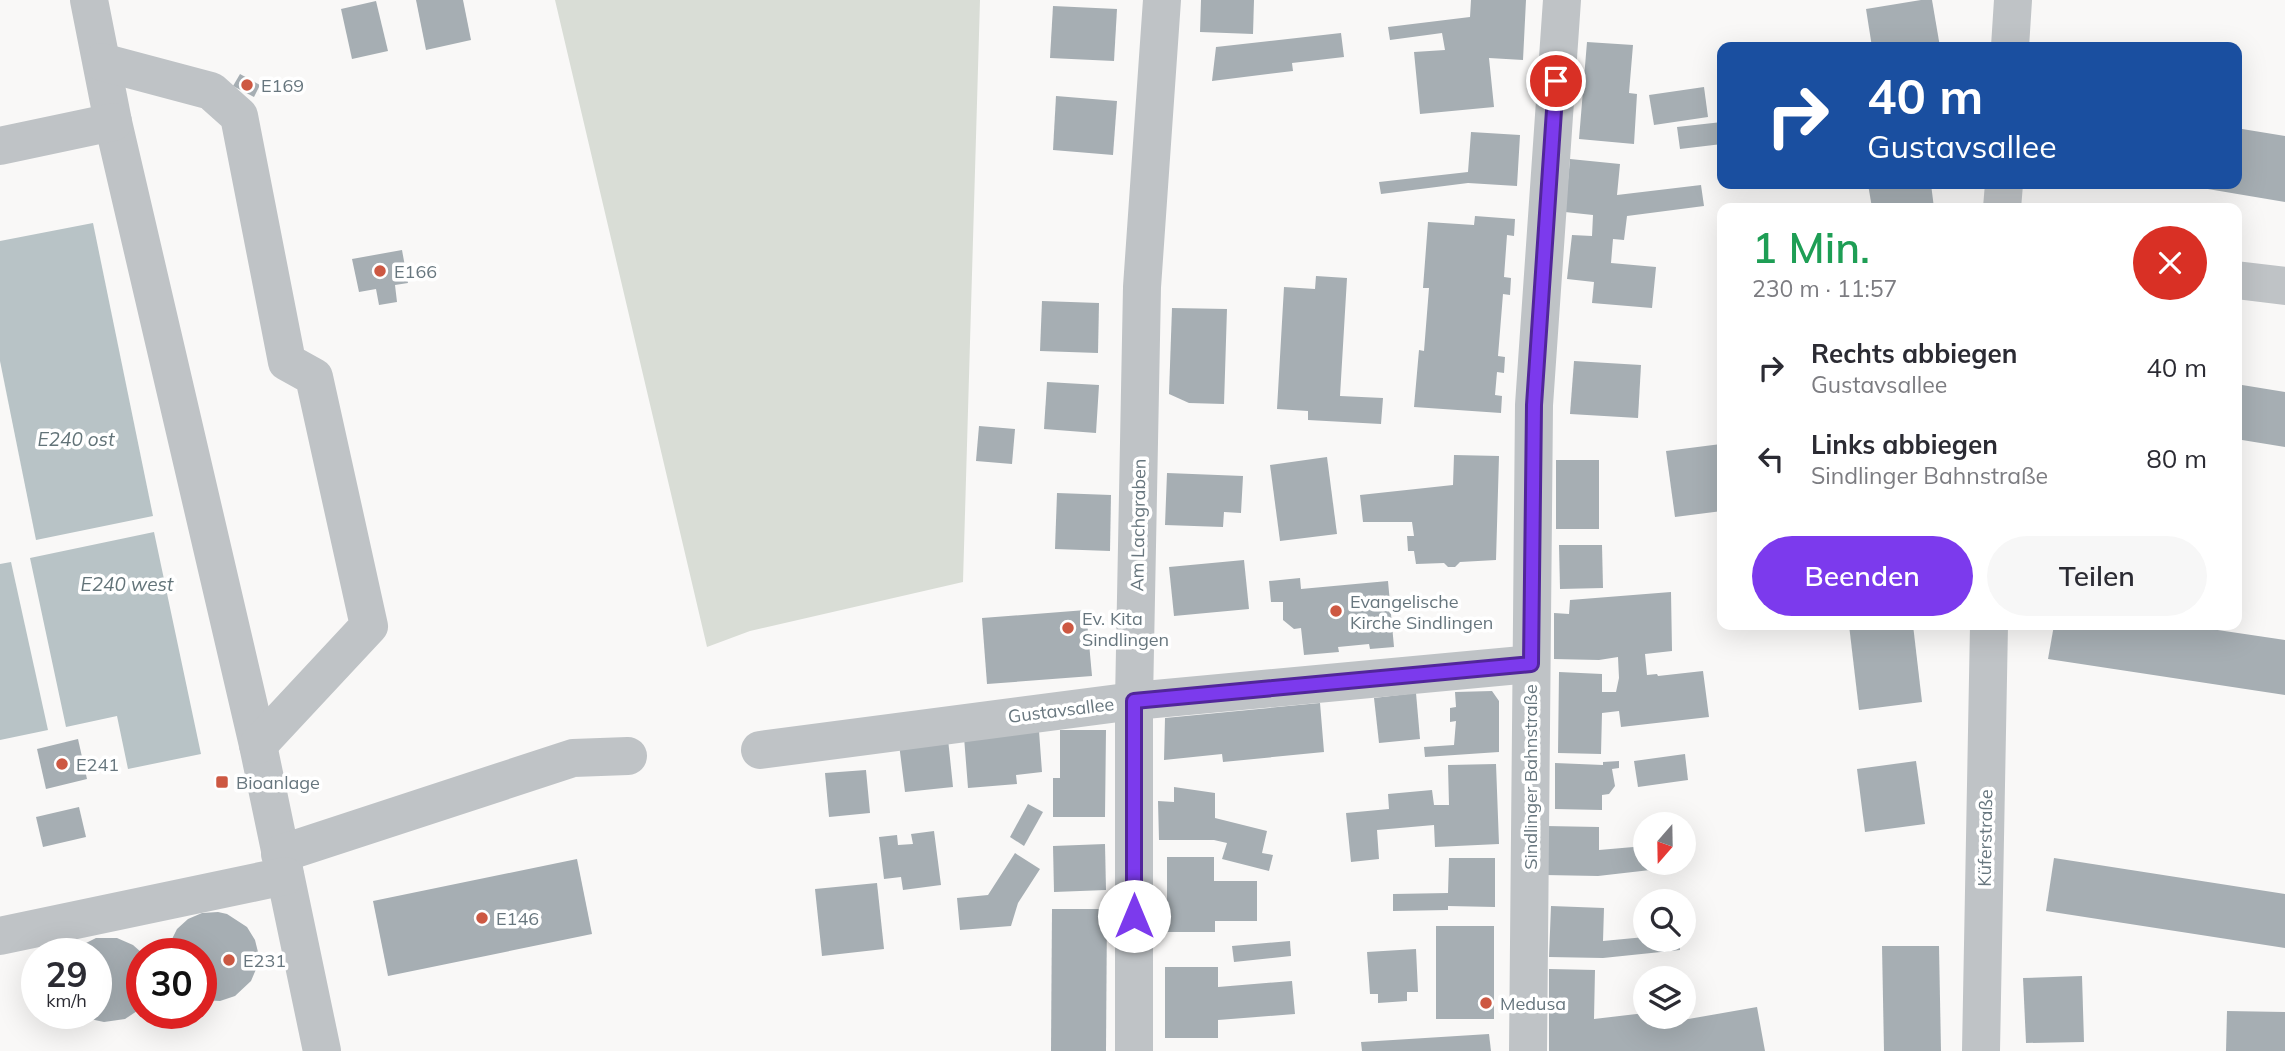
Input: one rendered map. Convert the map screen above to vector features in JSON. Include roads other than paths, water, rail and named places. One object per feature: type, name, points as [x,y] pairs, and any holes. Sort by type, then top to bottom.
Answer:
[{"type":"street","points":[[89,0],[113,122],[258,745],[322,1051]]},
{"type":"street","name":"Am Lachgraben","points":[[1134,1051],[1134,701],[1142,287],[1162,0]]},
{"type":"street","name":"Sindlinger Bahnstraße","points":[[1528,1051],[1534,405],[1562,0]]},
{"type":"street","points":[[2010,42],[2013,0]]},
{"type":"street","points":[[102,62],[211,91],[239,116],[287,362],[314,377],[369,626],[258,745]]},
{"type":"street","points":[[0,146],[113,122]]},
{"type":"street","points":[[2242,281],[2285,286]]},
{"type":"street","name":"Küferstraße","points":[[1981,1051],[1989,630]]},
{"type":"street","name":"Gustavsallee","points":[[760,750],[1134,701],[1531,664]]},
{"type":"street","points":[[0,936],[282,865],[573,758],[628,756]]},
{"type":"water","name":"E240 ost","points":[[93,223],[153,516],[36,540],[0,361],[0,241]]},
{"type":"water","name":"E240 west","points":[[154,532],[201,754],[128,769],[117,716],[66,727],[30,558]]},
{"type":"water","points":[[11,562],[48,730],[0,740],[0,564]]},
{"type":"place","name":"E169","points":[[247,85]]},
{"type":"place","name":"E166","points":[[380,271]]},
{"type":"place","name":"Evangelische Kirche Sindlingen","points":[[1336,611]]},
{"type":"place","name":"Ev. Kita Sindlingen","points":[[1068,628]]},
{"type":"place","name":"E241","points":[[62,764]]},
{"type":"place","name":"Bioanlage","points":[[222,782]]},
{"type":"place","name":"E146","points":[[482,918]]},
{"type":"place","name":"E231","points":[[229,960]]},
{"type":"place","name":"Medusa","points":[[1486,1003]]}]
